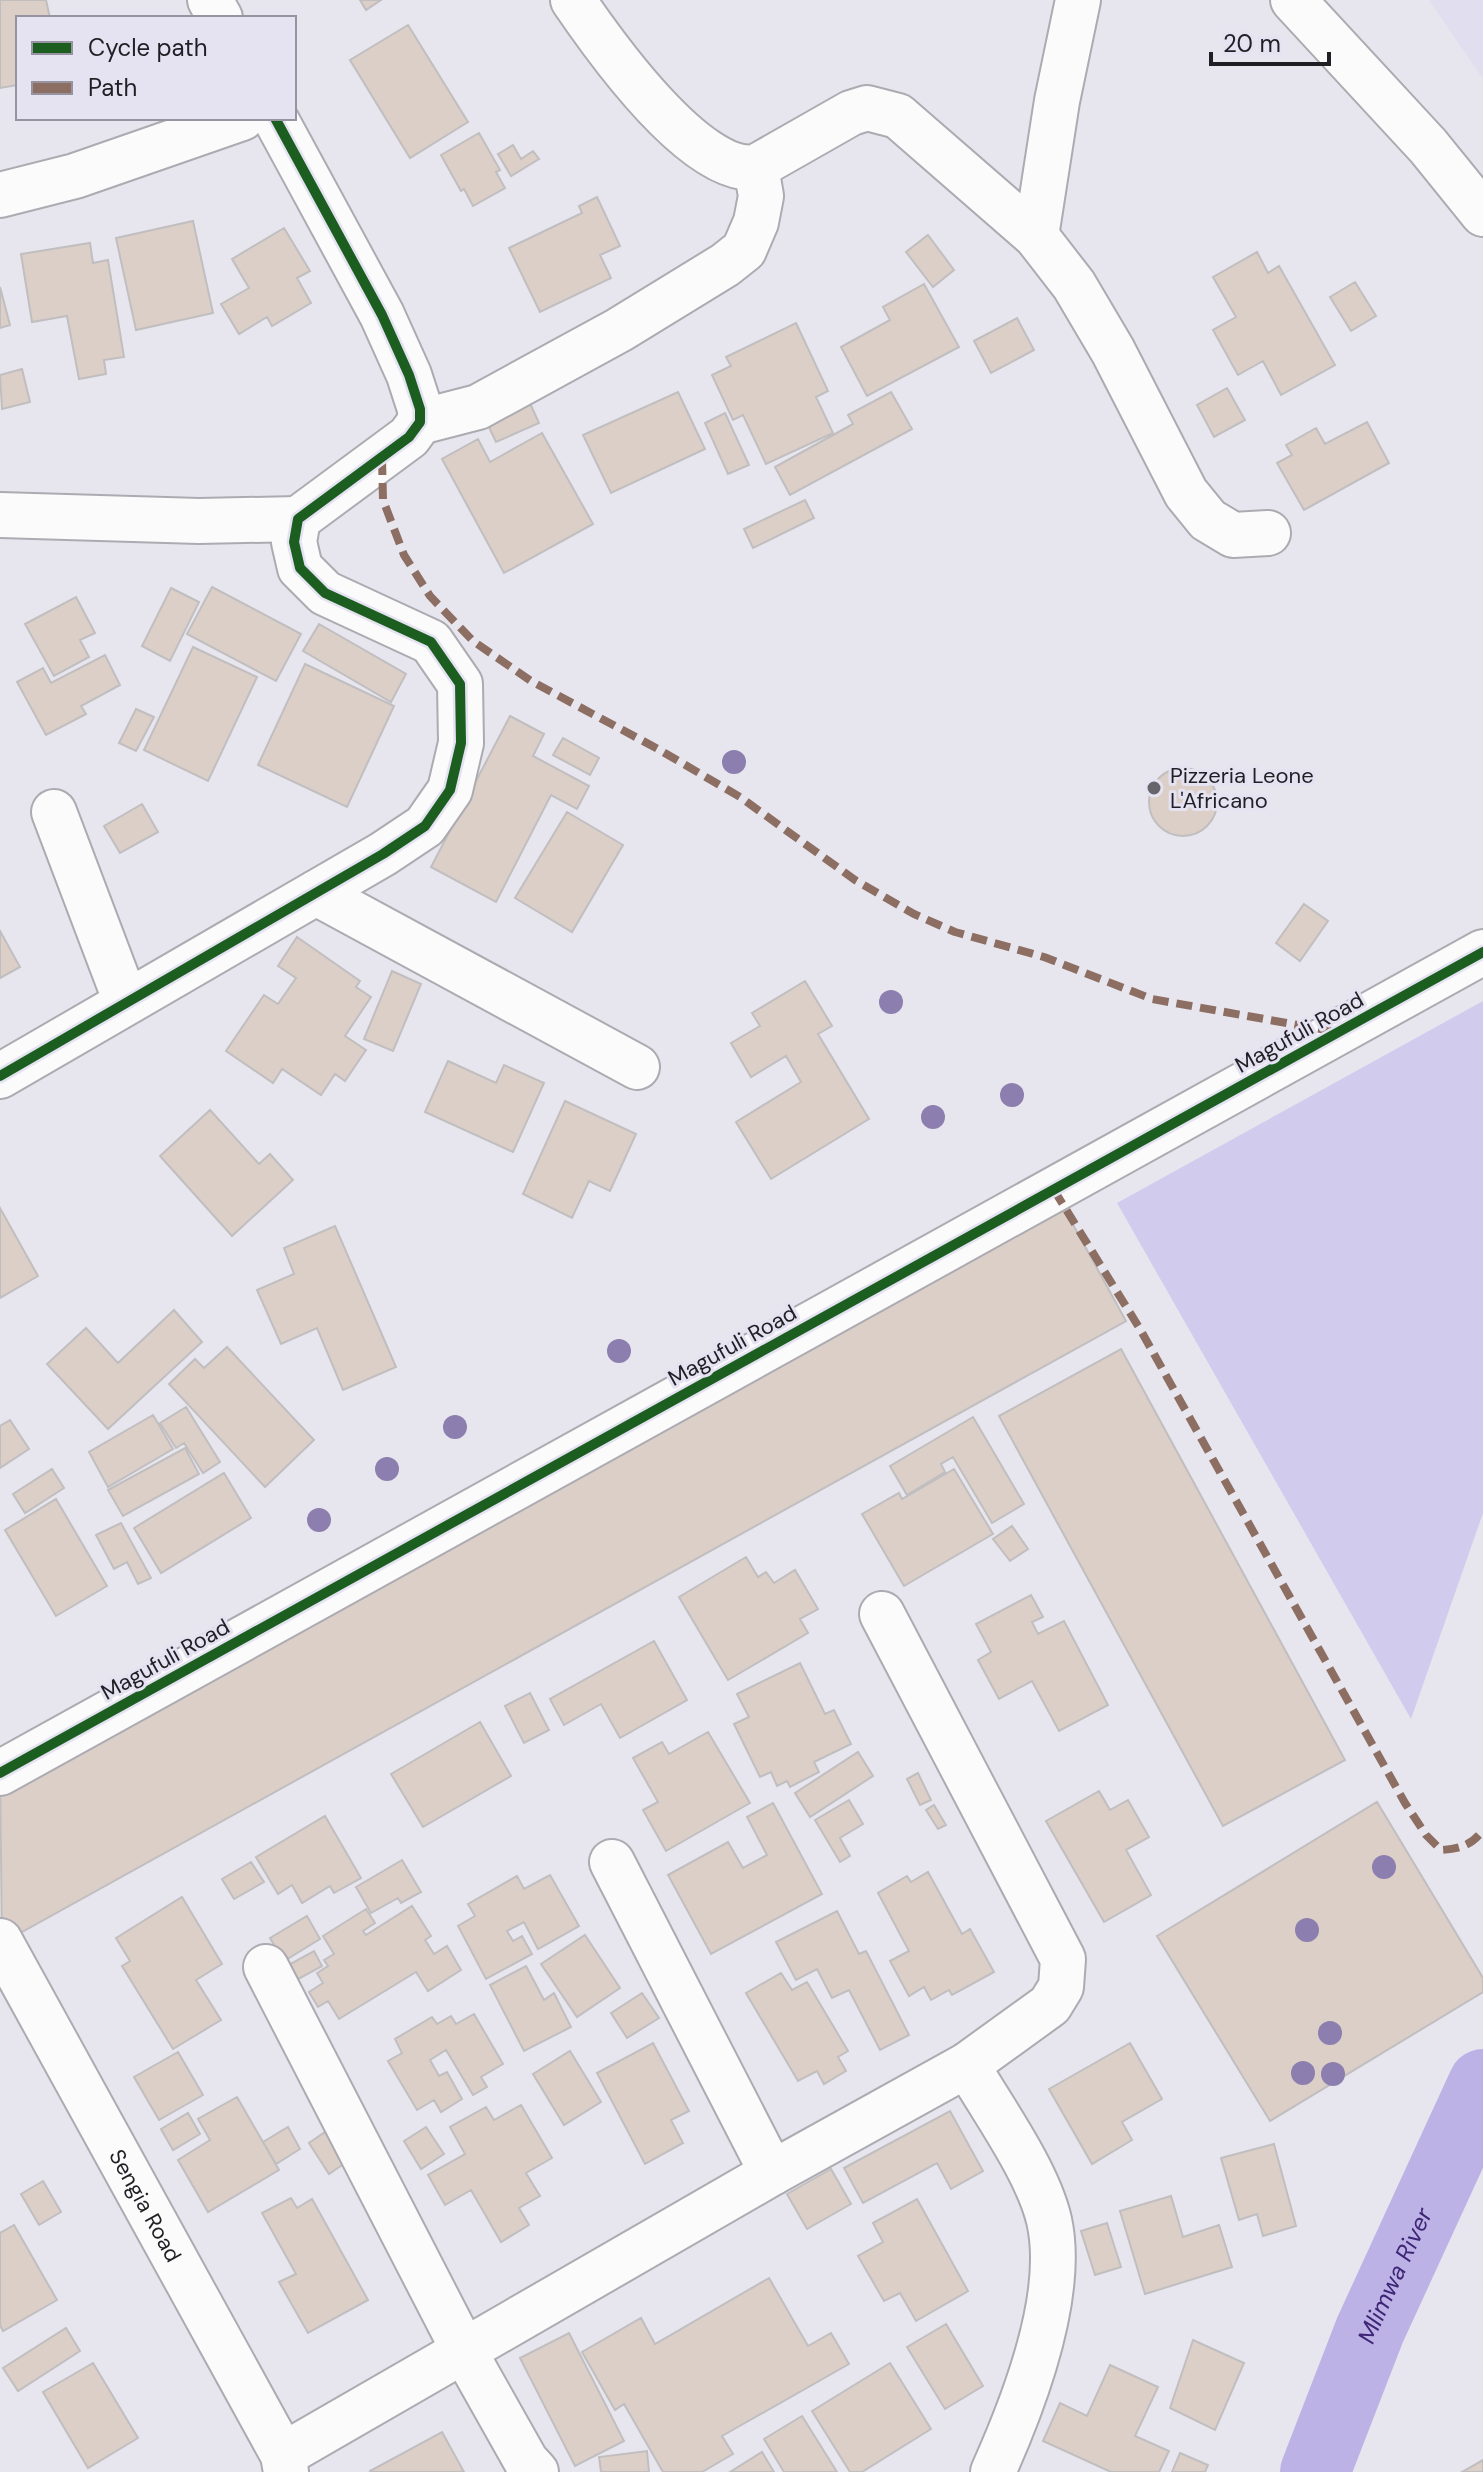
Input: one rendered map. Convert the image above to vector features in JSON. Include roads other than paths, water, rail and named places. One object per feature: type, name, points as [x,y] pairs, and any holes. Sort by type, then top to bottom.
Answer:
[{"type":"street","points":[[573,0],[646,97],[692,140],[717,157],[745,169],[756,167],[851,113],[867,108],[898,116],[1036,236],[1074,285],[1113,351],[1186,493],[1208,520],[1233,535],[1268,533]]},
{"type":"street","points":[[1036,236],[1057,101],[1078,0]]},
{"type":"street","points":[[1293,0],[1428,146],[1483,214]]},
{"type":"street","points":[[0,195],[75,176],[236,120]]},
{"type":"street","points":[[0,515],[199,521],[298,519],[382,459],[409,437],[420,422],[420,409],[409,375],[382,315],[276,120]]},
{"type":"street","points":[[420,422],[478,407],[619,330],[725,265],[744,250],[756,222],[761,196],[756,167]]},
{"type":"street","points":[[0,1076],[383,854],[425,826],[450,790],[461,743],[460,684],[431,642],[325,593],[300,568],[294,542],[298,519]]},
{"type":"street","points":[[54,812],[126,1002]]},
{"type":"street","points":[[316,893],[637,1067]]},
{"type":"street","name":"Magufuli Road","points":[[0,1773],[1483,952]]},
{"type":"street","points":[[285,2464],[464,2351],[772,2173],[967,2065],[1050,2005],[1061,1987],[1063,1959],[882,1614]]},
{"type":"street","points":[[612,1862],[772,2173]]},
{"type":"street","name":"Sengia Road","points":[[0,1941],[285,2464]]},
{"type":"street","points":[[266,1967],[464,2351],[526,2461],[536,2472]]},
{"type":"street","points":[[967,2065],[1030,2174],[1049,2219],[1054,2269],[1046,2322],[1011,2431],[993,2472]]},
{"type":"waterway","name":"Mlimwa River","points":[[1315,2472],[1370,2330],[1483,2084]]},
{"type":"place","name":"Pizzeria Leone L'Africano","points":[[1154,788]]}]
